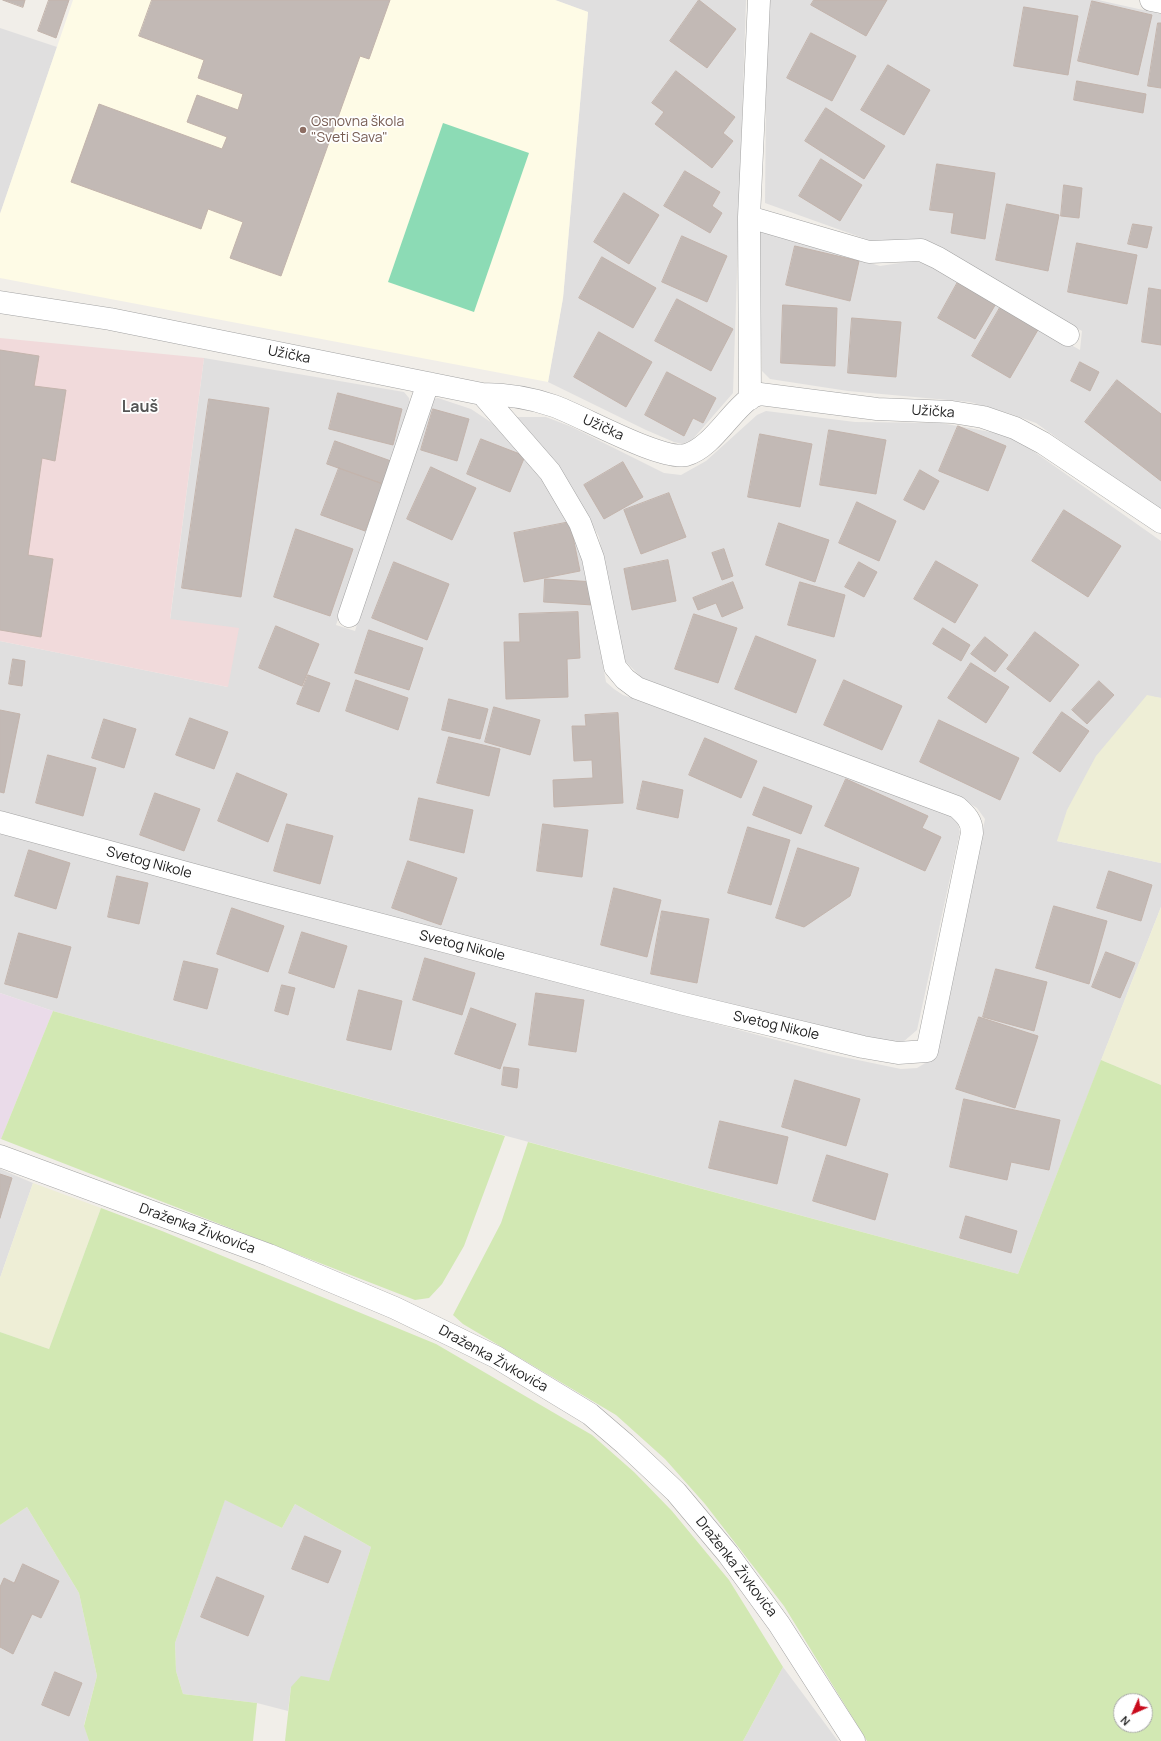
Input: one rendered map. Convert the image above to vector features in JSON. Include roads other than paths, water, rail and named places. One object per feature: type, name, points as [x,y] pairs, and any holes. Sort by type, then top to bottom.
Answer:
[{"type":"street","points":[[750,399],[749,217],[759,0]]},
{"type":"street","points":[[1151,0],[1161,2]]},
{"type":"street","points":[[749,217],[869,252],[921,250],[938,258],[1068,335]]},
{"type":"street","name":"Užička","points":[[0,302],[110,319],[482,394],[507,394],[553,406],[650,448],[679,456],[687,454],[703,444],[750,399],[760,394],[774,394],[837,405],[877,409],[952,412],[984,417],[1014,428],[1043,443],[1161,522]]},
{"type":"street","points":[[349,616],[428,383]]},
{"type":"street","name":"Svetog Nikole","points":[[0,822],[264,894],[684,1004],[863,1047],[898,1053],[927,1050],[972,833],[972,824],[966,815],[956,807],[637,688],[625,679],[615,667],[593,558],[580,524],[550,472],[482,394]]},
{"type":"street","name":"Draženka Živkovića","points":[[0,1156],[269,1255],[395,1308],[496,1357],[590,1414],[625,1444],[676,1492],[728,1554],[779,1624],[854,1741]]},
{"type":"place","name":"Osnovna škola \"Sveti Sava\"","points":[[303,130]]},
{"type":"district","name":"Lauš","points":[[140,408]]}]
